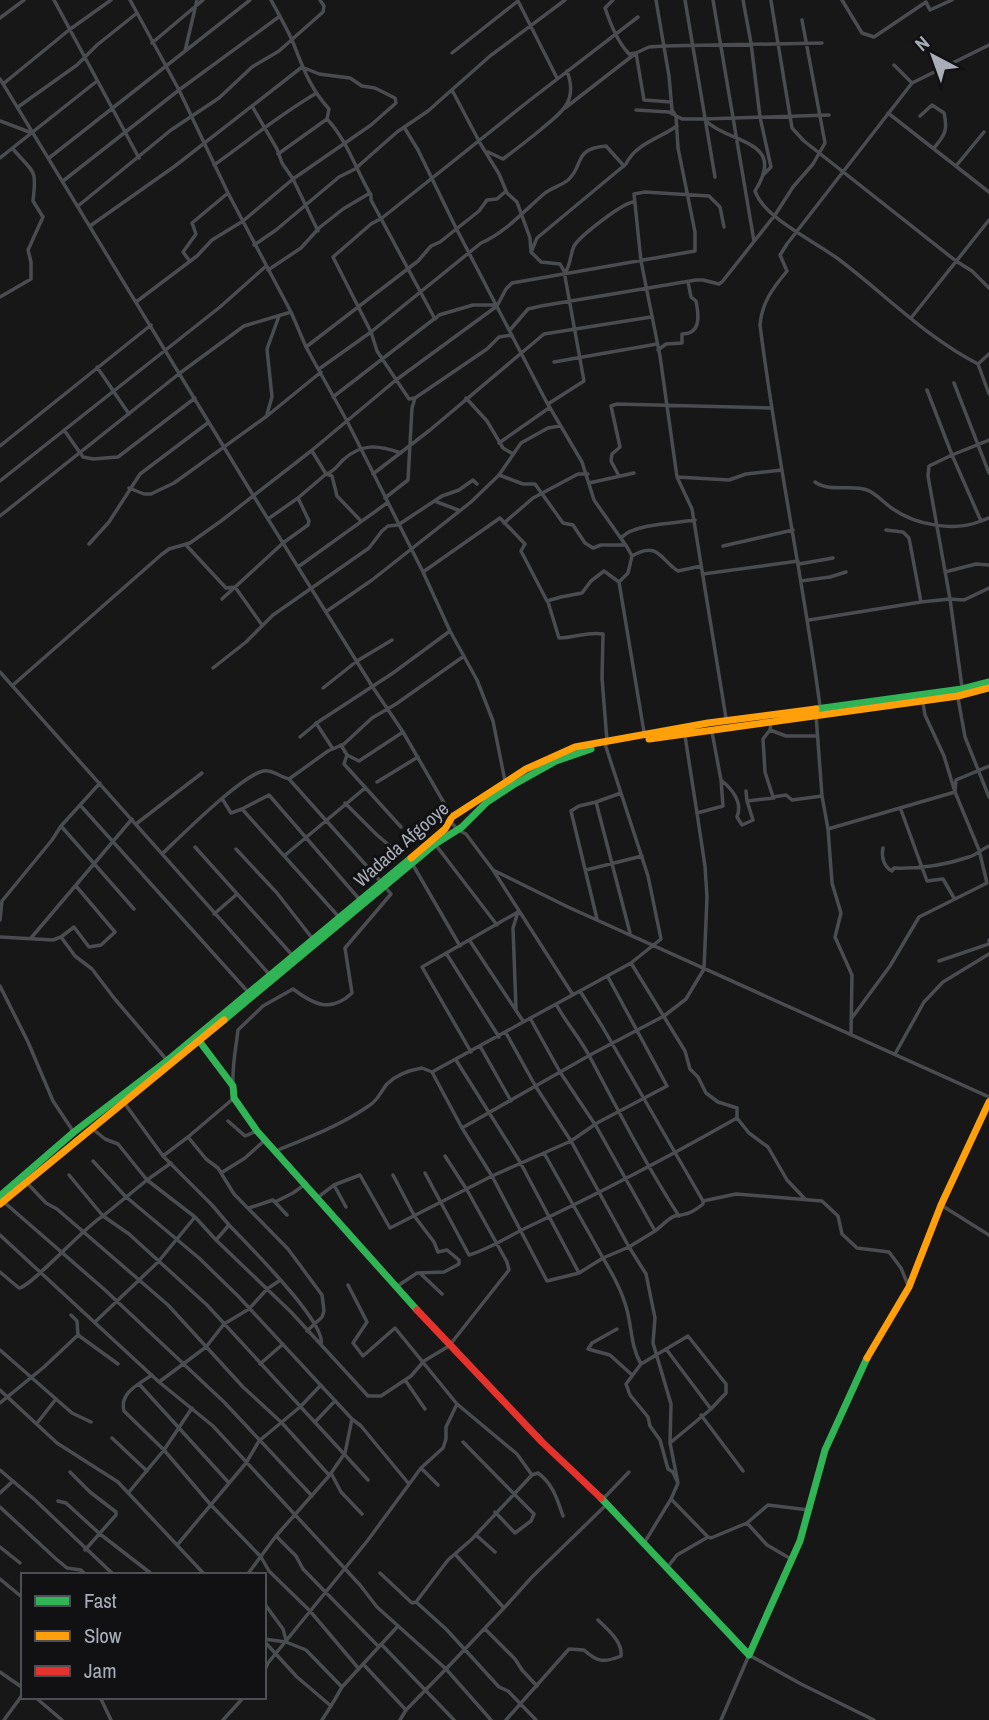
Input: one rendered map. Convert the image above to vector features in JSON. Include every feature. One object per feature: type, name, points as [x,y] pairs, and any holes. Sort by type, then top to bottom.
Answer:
[{"type":"main road","name":"Wadada Afgooye","points":[[1,1200],[27,1183],[200,1042],[384,885],[433,840],[451,819],[505,781],[565,751],[644,734],[727,720],[923,700],[989,682]]},
{"type":"main road","name":"Wadada Afgooye","points":[[1,1200],[74,1132],[168,1060],[360,901],[413,865],[435,844],[458,830],[487,802],[556,761],[606,742],[685,734],[989,688]]},
{"type":"main road","points":[[200,1042],[233,1086],[234,1098],[257,1131],[304,1185],[449,1346],[604,1502],[749,1655],[800,1541],[825,1450],[860,1371],[909,1287],[941,1206],[989,1099]]},
{"type":"main road","points":[[74,1132],[84,1137]]},
{"type":"main road","points":[[74,1132],[77,1143]]},
{"type":"street","points":[[0,18],[24,0]]},
{"type":"street","points":[[61,0],[55,2],[139,158]]},
{"type":"street","points":[[4,84],[69,30],[111,0]]},
{"type":"street","points":[[130,0],[167,67],[254,245],[291,312],[306,347],[347,421],[485,699],[498,742],[505,781]]},
{"type":"street","points":[[152,43],[197,2],[203,0]]},
{"type":"street","points":[[49,158],[250,0]]},
{"type":"street","points":[[271,0],[315,94],[329,110],[327,119],[278,154]]},
{"type":"street","points":[[78,206],[171,130],[219,98],[252,67],[279,51],[323,12],[324,6],[320,0]]},
{"type":"street","points":[[452,53],[518,0],[557,78]]},
{"type":"street","points":[[254,245],[344,174],[355,169],[378,146],[428,111],[490,56],[565,0]]},
{"type":"street","points":[[613,0],[605,8],[615,35],[629,54],[649,47],[664,46],[822,43]]},
{"type":"street","points":[[13,685],[169,548],[186,545],[311,451],[396,380],[497,306],[506,289],[516,281],[695,251],[695,232],[676,116],[672,110],[656,0]]},
{"type":"street","points":[[685,0],[715,177]]},
{"type":"street","points":[[713,0],[754,241]]},
{"type":"street","points":[[743,0],[760,117],[771,167],[764,174]]},
{"type":"street","points":[[842,0],[862,33],[874,37],[925,1],[930,10],[952,0]]},
{"type":"street","points":[[771,1],[792,128],[800,138],[972,271],[989,288]]},
{"type":"street","points":[[184,52],[197,2]]},
{"type":"street","points":[[18,107],[85,58],[137,13]]},
{"type":"street","points":[[63,181],[178,90],[279,16]]},
{"type":"street","points":[[638,17],[371,224],[333,257],[382,358],[406,397],[415,398],[467,364],[499,338],[511,332],[531,308],[688,281],[703,279],[719,284],[722,282],[775,215],[825,143],[802,20]]},
{"type":"street","points":[[851,1035],[852,975],[835,937],[841,913],[832,883],[828,829],[822,796],[817,736],[818,712],[809,620],[771,408],[761,314],[773,288],[787,271],[780,255],[912,83],[989,45]]},
{"type":"street","points":[[636,52],[644,100],[671,102]]},
{"type":"street","points":[[486,151],[503,159],[636,52]]},
{"type":"street","points":[[894,65],[912,83]]},
{"type":"street","points":[[90,226],[121,206],[302,68]]},
{"type":"street","points":[[136,302],[197,256],[212,240],[243,221],[293,179],[396,103],[395,98],[375,88],[362,86],[350,78],[318,74],[302,68]]},
{"type":"street","points":[[565,108],[571,91],[567,71]]},
{"type":"street","points":[[0,79],[253,495],[418,757],[451,819],[494,870],[518,912],[562,974],[573,995]]},
{"type":"street","points":[[0,158],[97,80]]},
{"type":"street","points":[[452,90],[506,191],[516,202],[530,237],[531,252],[541,262],[559,264],[565,273],[584,381],[499,443]]},
{"type":"street","points":[[214,165],[286,110],[315,94]]},
{"type":"street","points":[[920,116],[932,105],[944,113],[946,134],[934,148]]},
{"type":"street","points":[[253,106],[293,179],[317,231]]},
{"type":"street","points":[[636,110],[669,112],[682,119],[829,115]]},
{"type":"street","points":[[888,113],[989,192]]},
{"type":"street","points":[[327,119],[344,143],[371,200],[435,319]]},
{"type":"street","points":[[704,119],[711,127],[736,137],[763,156],[766,166],[755,193],[775,215],[797,233],[836,257],[949,348],[978,364],[989,394]]},
{"type":"street","points":[[0,121],[32,133]]},
{"type":"street","points":[[531,252],[537,238],[624,166],[645,143],[663,136],[677,126]]},
{"type":"street","points":[[404,127],[549,406],[588,474],[589,484],[600,509],[622,537],[632,556],[628,573],[619,582]]},
{"type":"street","points":[[956,166],[984,132]]},
{"type":"street","points":[[130,488],[151,494],[187,474],[267,416],[320,370],[468,253],[493,238],[555,186],[569,180],[586,151],[596,146],[606,146],[624,166]]},
{"type":"street","points":[[0,297],[31,279],[28,250],[43,217],[33,201],[37,185],[33,170],[13,149]]},
{"type":"street","points":[[306,347],[418,261],[431,246],[487,200],[497,199],[506,191]]},
{"type":"street","points":[[724,227],[720,207],[716,200],[709,196],[645,192],[634,194],[641,261],[659,350],[677,477],[691,503],[695,520],[727,720]]},
{"type":"street","points":[[189,260],[183,252],[196,234],[192,223],[228,193]]},
{"type":"street","points":[[0,481],[267,268],[301,248],[343,209],[370,193]]},
{"type":"street","points":[[565,273],[575,246],[581,239],[609,215],[633,202]]},
{"type":"street","points":[[911,318],[989,220]]},
{"type":"street","points":[[659,350],[666,344],[682,342],[682,334],[694,330],[698,316],[688,281]]},
{"type":"street","points":[[333,397],[439,315],[473,305],[497,306]]},
{"type":"street","points":[[0,516],[180,373],[244,326],[291,312]]},
{"type":"street","points":[[267,416],[272,397],[267,349],[279,316]]},
{"type":"street","points":[[373,475],[522,355],[544,334],[651,317]]},
{"type":"street","points":[[0,446],[151,325]]},
{"type":"street","points":[[554,362],[657,344]]},
{"type":"street","points":[[978,364],[989,354]]},
{"type":"street","points":[[97,367],[129,414]]},
{"type":"street","points":[[954,383],[989,473]]},
{"type":"street","points":[[927,390],[981,521]]},
{"type":"street","points":[[64,430],[79,453],[86,458],[118,457],[195,398]]},
{"type":"street","points":[[384,498],[408,480],[412,408],[415,398]]},
{"type":"street","points":[[466,398],[488,422],[499,443],[513,454]]},
{"type":"street","points":[[620,476],[611,461],[612,454],[620,446],[611,406],[771,408]]},
{"type":"street","points":[[89,544],[104,528],[140,474],[209,422]]},
{"type":"street","points":[[327,611],[372,580],[471,502],[499,475],[523,441],[548,428],[560,426]]},
{"type":"street","points":[[989,440],[929,466],[928,476],[950,599],[965,737],[989,797]]},
{"type":"street","points":[[268,519],[326,474],[331,473],[351,453],[365,446],[401,453]]},
{"type":"street","points":[[311,451],[326,474],[332,476],[337,496],[361,521]]},
{"type":"street","points":[[677,477],[729,480],[746,474],[782,470]]},
{"type":"street","points":[[589,484],[635,473]]},
{"type":"street","points":[[504,523],[542,493],[551,491],[578,474],[588,474]]},
{"type":"street","points":[[499,475],[514,478],[523,484],[533,483],[563,523],[573,525],[593,548],[624,544],[627,547]]},
{"type":"street","points":[[213,668],[246,642],[272,615],[369,548],[388,526],[398,525],[473,480],[477,484]]},
{"type":"street","points":[[815,482],[829,488],[870,490],[904,516],[937,526],[961,526],[989,518]]},
{"type":"street","points":[[222,598],[283,543],[308,525],[309,521],[298,498]]},
{"type":"street","points":[[435,502],[458,510]]},
{"type":"street","points":[[298,567],[387,503]]},
{"type":"street","points":[[423,572],[500,518],[526,544],[522,551],[547,601],[559,638],[571,638],[592,632],[603,634],[602,678],[606,742],[651,886],[661,939],[656,946],[608,977],[432,1072]]},
{"type":"street","points":[[622,537],[625,533],[647,527],[695,520]]},
{"type":"street","points":[[723,546],[793,530]]},
{"type":"street","points":[[886,530],[903,532],[909,538],[921,601]]},
{"type":"street","points":[[186,545],[226,587],[235,587]]},
{"type":"street","points":[[632,556],[644,550],[659,553],[678,571],[701,566]]},
{"type":"street","points":[[703,574],[833,558]]},
{"type":"street","points":[[946,572],[976,564],[989,565]]},
{"type":"street","points":[[547,601],[582,593],[591,581],[604,571],[619,582],[644,734]]},
{"type":"street","points":[[801,581],[846,572]]},
{"type":"street","points":[[235,587],[262,625]]},
{"type":"street","points":[[809,620],[921,601],[964,600],[989,587]]},
{"type":"street","points":[[300,737],[316,723],[450,631]]},
{"type":"street","points":[[323,688],[357,661],[392,640]]},
{"type":"street","points":[[289,779],[341,745],[372,718],[464,656]]},
{"type":"street","points":[[0,672],[271,975]]},
{"type":"street","points":[[851,1019],[890,965],[919,917],[987,883],[979,850],[955,792],[944,756],[925,715],[923,700]]},
{"type":"street","points":[[771,721],[770,730],[763,739],[764,762],[774,797]]},
{"type":"street","points":[[316,723],[333,749]]},
{"type":"street","points":[[697,813],[723,806],[711,730]]},
{"type":"street","points":[[770,730],[786,736],[817,736]]},
{"type":"street","points":[[341,745],[347,755],[359,761],[403,733]]},
{"type":"street","points":[[462,1128],[664,1016],[686,999],[704,969],[707,897],[705,866],[685,734]]},
{"type":"street","points":[[347,755],[344,764],[401,827]]},
{"type":"street","points":[[376,782],[418,757]]},
{"type":"street","points":[[955,792],[956,780],[989,766]]},
{"type":"street","points":[[162,854],[245,781],[264,771],[273,771],[289,779],[391,894],[345,948],[352,993],[342,1002],[328,1005],[310,1002],[293,989],[263,1006],[238,1030],[232,1070],[233,1086]]},
{"type":"street","points":[[136,824],[202,773]]},
{"type":"street","points":[[721,780],[738,801],[740,810],[737,817],[742,825],[753,820],[746,791]]},
{"type":"street","points":[[0,920],[2,901],[61,826],[100,783]]},
{"type":"street","points":[[284,856],[365,788]]},
{"type":"street","points":[[828,829],[955,792]]},
{"type":"street","points":[[597,919],[571,811],[621,793]]},
{"type":"street","points":[[223,800],[231,813],[269,795],[360,901]]},
{"type":"street","points":[[747,801],[786,795],[792,800],[822,796]]},
{"type":"street","points":[[596,802],[630,933]]},
{"type":"street","points":[[345,803],[397,852]]},
{"type":"street","points":[[80,805],[249,993]]},
{"type":"street","points":[[242,809],[339,918]]},
{"type":"street","points":[[901,809],[927,881],[943,879],[954,898]]},
{"type":"street","points":[[461,813],[466,822],[466,834]]},
{"type":"street","points":[[31,938],[132,819]]},
{"type":"street","points":[[61,826],[134,909]]},
{"type":"street","points":[[435,844],[497,925]]},
{"type":"street","points":[[883,848],[881,855],[890,870],[923,868],[972,856],[989,846]]},
{"type":"street","points":[[195,848],[293,956]]},
{"type":"street","points":[[236,849],[277,893],[313,939]]},
{"type":"street","points":[[586,870],[642,856]]},
{"type":"street","points":[[413,865],[460,946]]},
{"type":"street","points":[[494,870],[568,907],[989,1099]]},
{"type":"street","points":[[0,937],[52,940],[74,927],[89,947],[101,945],[115,932],[76,886]]},
{"type":"street","points":[[214,914],[236,895]]},
{"type":"street","points":[[471,1052],[422,967],[518,912]]},
{"type":"street","points":[[516,1009],[513,928],[518,912]]},
{"type":"street","points":[[61,937],[75,957],[92,969],[168,1060]]},
{"type":"street","points":[[939,961],[989,944],[989,940]]},
{"type":"street","points":[[470,941],[524,1021]]},
{"type":"street","points":[[446,953],[499,1037]]},
{"type":"street","points":[[894,1055],[924,1002],[943,982],[989,954]]},
{"type":"street","points":[[631,963],[706,1093],[718,1102],[737,1108],[737,1118],[749,1133],[768,1147],[787,1180],[806,1200]]},
{"type":"street","points":[[316,1198],[334,1185],[360,1175],[390,1228],[520,1162],[571,1141],[617,1112],[667,1086],[608,977]]},
{"type":"street","points":[[0,986],[29,1042],[56,1106],[74,1132]]},
{"type":"street","points":[[580,991],[703,1201]]},
{"type":"street","points":[[556,1004],[567,1025],[590,1055],[617,1112],[679,1216]]},
{"type":"street","points":[[530,1018],[560,1072],[596,1126],[655,1231]]},
{"type":"street","points":[[506,1033],[646,1274],[655,1318],[653,1343],[671,1404],[670,1443],[678,1483],[643,1545]]},
{"type":"street","points":[[480,1046],[511,1101]]},
{"type":"street","points":[[456,1060],[520,1162],[579,1273]]},
{"type":"street","points":[[276,1151],[304,1141],[353,1116],[373,1103],[387,1084],[400,1075],[422,1068],[432,1072],[492,1176],[547,1281],[579,1273],[603,1258],[629,1247],[673,1217],[682,1217],[694,1211],[703,1201]]},
{"type":"street","points":[[163,1156],[234,1098]]},
{"type":"street","points":[[124,1103],[163,1156],[306,1308],[323,1336],[321,1344]]},
{"type":"street","points":[[425,1173],[469,1255],[496,1245],[648,1168],[737,1118]]},
{"type":"street","points":[[228,1121],[245,1136],[257,1131]]},
{"type":"street","points":[[93,1129],[104,1139],[118,1144],[147,1180],[195,1217],[321,1344],[368,1396],[381,1395],[449,1346],[509,1270],[467,1189],[445,1156]]},
{"type":"street","points":[[188,1137],[221,1173],[234,1194],[288,1249],[322,1295],[324,1311],[320,1320],[307,1331]]},
{"type":"street","points":[[221,1173],[245,1158],[265,1140]]},
{"type":"street","points":[[544,1153],[621,1290],[632,1330],[632,1345],[641,1364]]},
{"type":"street","points":[[93,1161],[125,1196],[209,1268],[283,1344],[334,1402],[361,1426],[409,1484]]},
{"type":"street","points":[[0,1272],[22,1288],[27,1286],[40,1271],[125,1196],[171,1163]]},
{"type":"street","points":[[69,1175],[103,1216],[129,1234],[190,1288],[368,1480]]},
{"type":"street","points":[[393,1175],[415,1217],[434,1242],[438,1252],[447,1250],[458,1260],[458,1264],[449,1270],[417,1273],[396,1287]]},
{"type":"street","points":[[27,1183],[46,1203],[57,1209],[168,1305],[243,1387],[281,1422],[330,1474],[341,1492],[362,1514]]},
{"type":"street","points":[[249,1208],[273,1200],[275,1202],[304,1185]]},
{"type":"street","points":[[334,1185],[346,1207]]},
{"type":"street","points":[[703,1201],[736,1194],[822,1201],[838,1216],[842,1234],[856,1248],[889,1252],[901,1268],[909,1287]]},
{"type":"street","points":[[1,1200],[117,1302],[224,1402],[312,1496]]},
{"type":"street","points":[[275,1202],[287,1216]]},
{"type":"street","points":[[941,1206],[989,1235]]},
{"type":"street","points":[[95,1322],[139,1282],[195,1217]]},
{"type":"street","points":[[216,1240],[229,1225]]},
{"type":"street","points":[[0,1235],[159,1382],[213,1426],[377,1607],[446,1669],[491,1720]]},
{"type":"street","points":[[421,1274],[442,1294]]},
{"type":"street","points":[[159,1382],[206,1347],[225,1324],[248,1310],[267,1289],[280,1280]]},
{"type":"street","points":[[348,1284],[368,1322],[353,1343],[359,1354],[363,1356],[395,1328],[457,1404],[517,1454],[532,1475]]},
{"type":"street","points":[[71,1315],[77,1321],[78,1335],[118,1364]]},
{"type":"street","points":[[617,1329],[592,1343],[588,1349],[610,1355],[631,1374]]},
{"type":"street","points":[[0,1403],[78,1335]]},
{"type":"street","points":[[670,1443],[726,1393],[726,1384],[688,1336],[641,1364],[626,1384],[630,1395],[648,1417],[664,1451],[668,1469],[673,1472],[678,1483]]},
{"type":"street","points":[[260,1364],[283,1344]]},
{"type":"street","points":[[667,1349],[711,1409]]},
{"type":"street","points":[[0,1350],[72,1413],[90,1422]]},
{"type":"street","points":[[152,1375],[125,1397],[123,1408],[261,1557],[269,1571],[310,1611],[359,1669]]},
{"type":"street","points":[[405,1380],[425,1409]]},
{"type":"street","points":[[139,1384],[229,1484]]},
{"type":"street","points":[[178,1544],[246,1463],[259,1441],[300,1407],[321,1385]]},
{"type":"street","points":[[0,1390],[57,1443],[105,1471],[129,1492],[203,1573]]},
{"type":"street","points":[[37,1422],[56,1399]]},
{"type":"street","points":[[315,1422],[334,1402]]},
{"type":"street","points":[[266,1669],[421,1468],[443,1448],[446,1427],[457,1404]]},
{"type":"street","points":[[129,1492],[164,1450],[192,1408]]},
{"type":"street","points":[[701,1415],[743,1471]]},
{"type":"street","points":[[249,1573],[345,1453],[352,1419]]},
{"type":"street","points":[[112,1438],[147,1471]]},
{"type":"street","points":[[463,1441],[534,1514],[531,1521],[515,1533],[495,1512]]},
{"type":"street","points":[[421,1468],[439,1485]]},
{"type":"street","points":[[0,1471],[112,1573]]},
{"type":"street","points":[[70,1472],[90,1492],[115,1509],[116,1515],[85,1550]]},
{"type":"street","points":[[400,1720],[406,1710],[604,1502],[629,1472]]},
{"type":"street","points":[[416,1602],[455,1554],[532,1475],[538,1473],[547,1479],[563,1516]]},
{"type":"street","points":[[0,1493],[13,1481]]},
{"type":"street","points":[[671,1499],[708,1537]]},
{"type":"street","points":[[58,1501],[66,1503],[100,1534],[150,1573]]},
{"type":"street","points":[[666,1569],[677,1555],[708,1537],[747,1523],[768,1504],[808,1510]]},
{"type":"street","points":[[0,1507],[30,1538],[67,1568],[84,1573]]},
{"type":"street","points":[[747,1523],[767,1545],[792,1560]]},
{"type":"street","points":[[475,1535],[495,1552]]},
{"type":"street","points":[[276,1536],[296,1556],[303,1569],[454,1720]]},
{"type":"street","points":[[0,1547],[20,1563]]},
{"type":"street","points":[[455,1554],[504,1608]]},
{"type":"street","points":[[380,1573],[412,1603],[416,1602],[446,1629],[536,1720]]},
{"type":"street","points":[[0,1579],[21,1596]]},
{"type":"street","points":[[266,1607],[283,1629],[286,1642]]},
{"type":"street","points":[[506,1720],[569,1649],[584,1650],[593,1659],[605,1662],[621,1656],[621,1650],[612,1634],[598,1620]]},
{"type":"street","points":[[322,1720],[342,1687],[398,1626]]},
{"type":"street","points":[[485,1629],[537,1686]]},
{"type":"street","points":[[266,1640],[286,1642],[306,1650],[342,1687]]},
{"type":"street","points":[[266,1642],[297,1677],[331,1706]]},
{"type":"street","points":[[720,1720],[749,1655],[800,1684],[874,1720]]},
{"type":"street","points":[[363,1665],[406,1710]]},
{"type":"street","points":[[0,1672],[21,1687]]},
{"type":"street","points":[[4,1720],[21,1697]]},
{"type":"street","points":[[37,1699],[62,1720]]},
{"type":"street","points":[[101,1699],[111,1720]]},
{"type":"street","points":[[223,1720],[242,1699]]},
{"type":"traffic: fast","points":[[816,709],[962,689],[989,682]]},
{"type":"traffic: fast","points":[[224,1020],[435,844],[462,827],[487,802],[556,761],[591,749]]},
{"type":"traffic: fast","points":[[0,1196],[74,1132],[168,1060],[411,858]]},
{"type":"traffic: fast","points":[[200,1042],[233,1086],[234,1098],[257,1131],[417,1310]]},
{"type":"traffic: fast","points":[[601,1498],[749,1655],[800,1541],[825,1450],[867,1358]]},
{"type":"traffic: slow","points":[[649,739],[958,696],[989,688]]},
{"type":"traffic: slow","points":[[411,858],[445,829],[452,817],[526,769],[575,747],[708,723],[816,709]]},
{"type":"traffic: slow","points":[[0,1204],[224,1020]]},
{"type":"traffic: slow","points":[[867,1358],[909,1287],[941,1205],[989,1102]]},
{"type":"traffic: jam","points":[[417,1310],[542,1442],[601,1498]]}]
